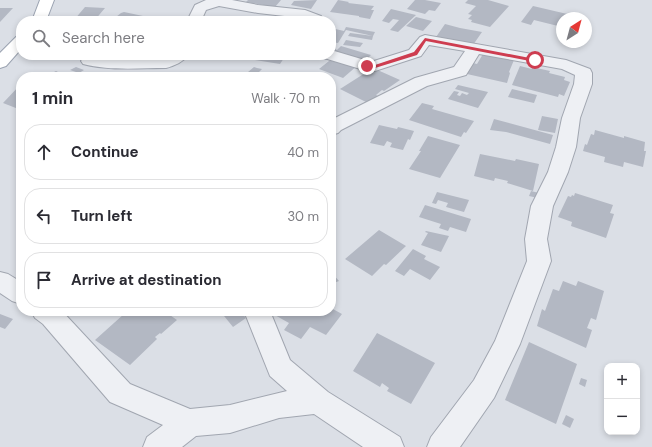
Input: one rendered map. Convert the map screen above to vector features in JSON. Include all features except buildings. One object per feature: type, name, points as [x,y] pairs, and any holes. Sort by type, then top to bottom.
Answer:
[{"type":"main road","points":[[42,16],[47,0]]},
{"type":"main road","points":[[0,63],[16,45]]},
{"type":"street","points":[[196,16],[200,8],[208,2],[219,2],[258,9],[305,14],[309,16]]},
{"type":"street","points":[[336,57],[367,66],[375,66],[415,54],[425,40],[566,65],[584,73],[583,84],[571,118],[566,147],[558,172],[542,206],[536,239],[539,261],[507,344],[484,389],[442,447]]},
{"type":"street","points":[[336,125],[421,82],[460,71],[475,48]]},
{"type":"street","points":[[88,60],[101,72]]},
{"type":"street","points":[[97,60],[119,64],[166,63],[171,60]]},
{"type":"street","points":[[0,281],[16,291]]},
{"type":"street","points":[[51,316],[120,393],[190,422],[230,419],[279,405],[318,401]]},
{"type":"street","points":[[259,316],[280,368],[318,401],[389,447]]},
{"type":"street","points":[[158,447],[190,422]]},
{"type":"route","points":[[367,66],[375,66],[391,62],[415,54],[425,40],[535,60]]}]
